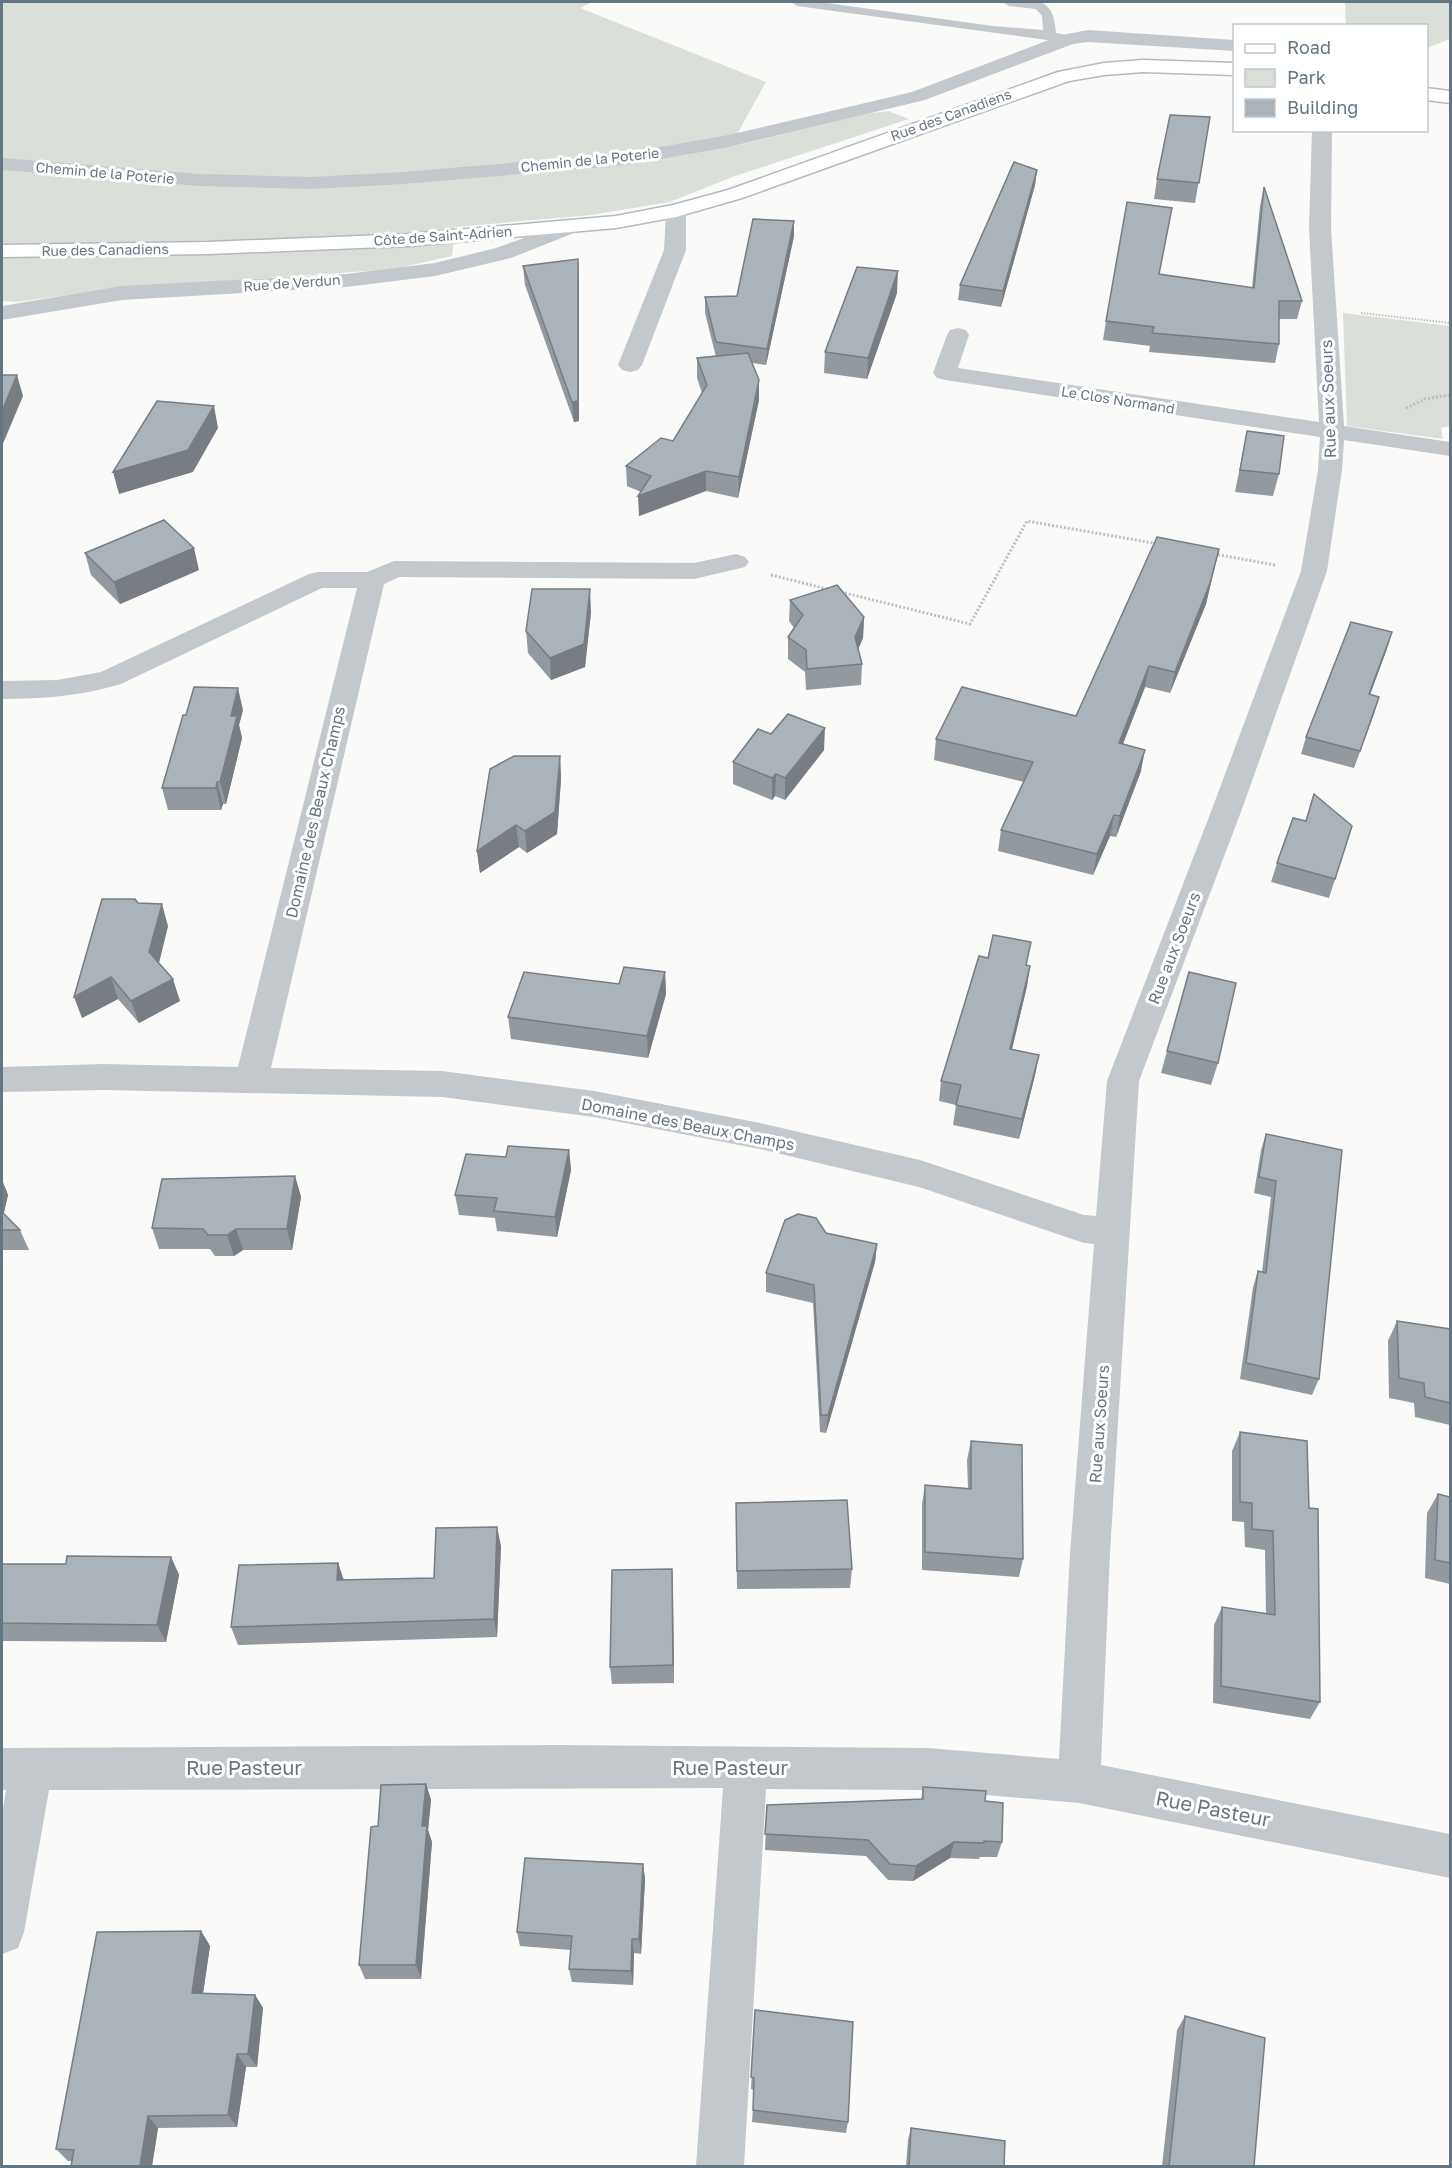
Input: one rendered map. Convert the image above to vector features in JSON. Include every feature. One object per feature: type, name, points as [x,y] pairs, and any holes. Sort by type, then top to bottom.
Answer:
[{"type":"main road","name":"Rue des Canadiens","points":[[676,211],[766,183],[1065,76],[1104,69],[1143,66],[1233,69]]},
{"type":"main road","points":[[1428,94],[1450,97]]},
{"type":"main road","name":"Côte de Saint-Adrien","points":[[208,248],[409,240],[616,222],[676,211]]},
{"type":"main road","name":"Rue des Canadiens","points":[[2,251],[208,248]]},
{"type":"street","name":"Chemin de la Poterie","points":[[2,164],[200,180],[311,183],[403,178],[626,159],[729,141],[918,96],[989,71],[1059,37],[1127,38],[1233,46]]},
{"type":"street","name":"Rue aux Soeurs","points":[[1079,1782],[1090,1553],[1123,1081],[1227,809],[1314,572],[1330,470],[1332,432],[1320,228],[1322,132]]},
{"type":"street","points":[[630,365],[675,250],[676,211]]},
{"type":"street","name":"Rue de Verdun","points":[[2,313],[123,293],[390,277],[477,261],[514,250],[577,225]]},
{"type":"street","name":"Le Clos Normand","points":[[958,335],[945,374],[1332,432]]},
{"type":"street","points":[[1332,432],[1450,449]]},
{"type":"street","points":[[2,690],[49,690],[95,684],[318,580],[372,580],[394,569],[694,571],[736,562]]},
{"type":"street","name":"Domaine des Beaux Champs","points":[[252,1079],[372,580]]},
{"type":"street","name":"Domaine des Beaux Champs","points":[[2,1080],[103,1077],[442,1084],[594,1104],[760,1136],[920,1174],[1084,1229],[1113,1232]]},
{"type":"street","points":[[720,2166],[746,1768]]},
{"type":"street","points":[[2,1932],[16,1769]]},
{"type":"street","name":"Rue Pasteur","points":[[16,1769],[928,1769],[1079,1782],[1450,1856]]},
{"type":"lane","points":[[797,2],[993,30],[1059,37]]},
{"type":"lane","points":[[1009,2],[1040,6],[1059,37]]},
{"type":"path","points":[[1325,308],[1450,323]]},
{"type":"path","points":[[736,562],[774,576],[970,624],[1027,521],[1164,545]]},
{"type":"path","points":[[1210,553],[1314,572]]},
{"type":"green space","points":[[2,2],[592,2],[580,8],[766,82],[730,147],[865,114],[888,111],[909,119],[735,176],[670,202],[591,215],[455,227],[452,256],[394,269],[111,289],[17,302],[2,301]]},
{"type":"green space","points":[[1345,2],[1450,2],[1450,39],[1428,48],[1428,24],[1346,24]]},
{"type":"green space","points":[[1343,313],[1450,326],[1450,426],[1441,428],[1443,439],[1347,426]]},
{"type":"building","points":[[1170,115],[1210,117],[1199,183],[1157,179]]},
{"type":"building","points":[[1014,162],[1037,170],[1003,291],[960,285]]},
{"type":"building","points":[[1264,187],[1302,301],[1279,301],[1279,344],[1152,333],[1154,327],[1106,321],[1127,202],[1172,208],[1159,274],[1254,288]]},
{"type":"building","points":[[753,219],[794,221],[767,349],[716,342],[705,297],[737,296]]},
{"type":"building","points":[[578,259],[578,401],[572,402],[523,266]]},
{"type":"building","points":[[857,267],[898,271],[868,358],[825,352]]},
{"type":"building","points":[[748,353],[759,380],[739,477],[706,471],[638,496],[651,476],[626,466],[661,438],[673,441],[707,385],[697,358]]},
{"type":"building","points":[[2,375],[17,375],[2,411]]},
{"type":"building","points":[[157,401],[214,406],[188,450],[113,472]]},
{"type":"building","points":[[1247,431],[1284,436],[1279,474],[1240,470]]},
{"type":"building","points":[[164,520],[194,548],[114,582],[85,553]]},
{"type":"building","points":[[1157,537],[1219,549],[1210,583],[1175,672],[1149,666],[1119,743],[1145,750],[1120,816],[1114,815],[1097,854],[1001,830],[1033,762],[936,739],[962,687],[1076,716]]},
{"type":"building","points":[[837,585],[864,617],[855,637],[862,664],[807,669],[806,650],[788,637],[803,615],[790,600]]},
{"type":"building","points":[[532,589],[590,589],[584,644],[550,658],[526,631]]},
{"type":"building","points":[[1351,622],[1392,632],[1369,694],[1379,697],[1360,751],[1306,737]]},
{"type":"building","points":[[194,687],[238,688],[231,716],[237,716],[220,782],[217,782],[216,788],[162,788],[183,715],[186,715]]},
{"type":"building","points":[[788,714],[825,728],[785,778],[776,774],[772,778],[733,762],[758,729],[771,734]]},
{"type":"building","points":[[514,756],[560,756],[555,812],[525,831],[516,825],[477,851],[490,769]]},
{"type":"building","points":[[1314,794],[1352,826],[1335,879],[1277,863],[1293,818],[1306,821]]},
{"type":"building","points":[[102,899],[135,899],[138,903],[162,904],[149,952],[173,979],[131,1001],[111,977],[74,997]]},
{"type":"building","points":[[993,935],[1031,942],[1026,965],[1030,966],[1010,1049],[1039,1055],[1022,1119],[956,1105],[961,1085],[941,1081],[979,956],[988,958]]},
{"type":"building","points":[[624,967],[665,972],[647,1036],[508,1017],[524,972],[619,984]]},
{"type":"building","points":[[1189,972],[1236,983],[1218,1063],[1167,1051]]},
{"type":"building","points":[[1266,1134],[1342,1150],[1319,1379],[1246,1363],[1258,1271],[1266,1273],[1276,1181],[1259,1177]]},
{"type":"building","points":[[508,1146],[569,1150],[555,1217],[494,1211],[497,1198],[455,1195],[466,1154],[506,1157]]},
{"type":"building","points":[[295,1176],[287,1229],[236,1229],[227,1235],[208,1235],[203,1229],[152,1228],[162,1179]]},
{"type":"building","points":[[2,1212],[20,1230],[2,1230]]},
{"type":"building","points":[[798,1214],[816,1218],[826,1233],[877,1244],[828,1415],[821,1415],[814,1285],[766,1273],[785,1220]]},
{"type":"building","points":[[1397,1321],[1450,1329],[1450,1403],[1425,1397],[1424,1383],[1399,1378]]},
{"type":"building","points":[[1240,1432],[1307,1441],[1309,1508],[1318,1509],[1320,1702],[1221,1686],[1222,1607],[1275,1615],[1273,1531],[1252,1529],[1252,1503],[1240,1502]]},
{"type":"building","points":[[971,1441],[1022,1445],[1023,1559],[925,1552],[925,1485],[971,1489]]},
{"type":"building","points":[[1438,1494],[1450,1497],[1450,1563],[1435,1560]]},
{"type":"building","points":[[847,1500],[852,1569],[737,1571],[736,1503]]},
{"type":"building","points":[[497,1527],[494,1619],[231,1627],[239,1565],[338,1563],[337,1580],[434,1578],[436,1528]]},
{"type":"building","points":[[67,1556],[171,1557],[157,1625],[2,1623],[2,1564],[66,1564]]},
{"type":"building","points":[[672,1569],[673,1665],[610,1667],[612,1570]]},
{"type":"building","points":[[426,1784],[422,1826],[427,1826],[416,1965],[359,1965],[371,1827],[378,1826],[381,1785]]},
{"type":"building","points":[[923,1787],[986,1791],[985,1801],[1003,1803],[1002,1842],[954,1842],[916,1866],[890,1864],[868,1840],[765,1834],[767,1805],[923,1799]]},
{"type":"building","points":[[525,1858],[643,1864],[639,1939],[632,1939],[631,1971],[569,1969],[572,1936],[517,1932]]},
{"type":"building","points":[[201,1931],[192,1993],[255,1995],[248,2054],[237,2054],[228,2115],[148,2116],[140,2166],[71,2166],[74,2150],[56,2149],[97,1932]]},
{"type":"building","points":[[755,2010],[853,2022],[848,2122],[753,2110],[754,2078],[751,2077]]},
{"type":"building","points":[[1185,2016],[1265,2038],[1254,2166],[1169,2166]]},
{"type":"building","points":[[911,2128],[1005,2141],[1004,2166],[909,2166]]}]
